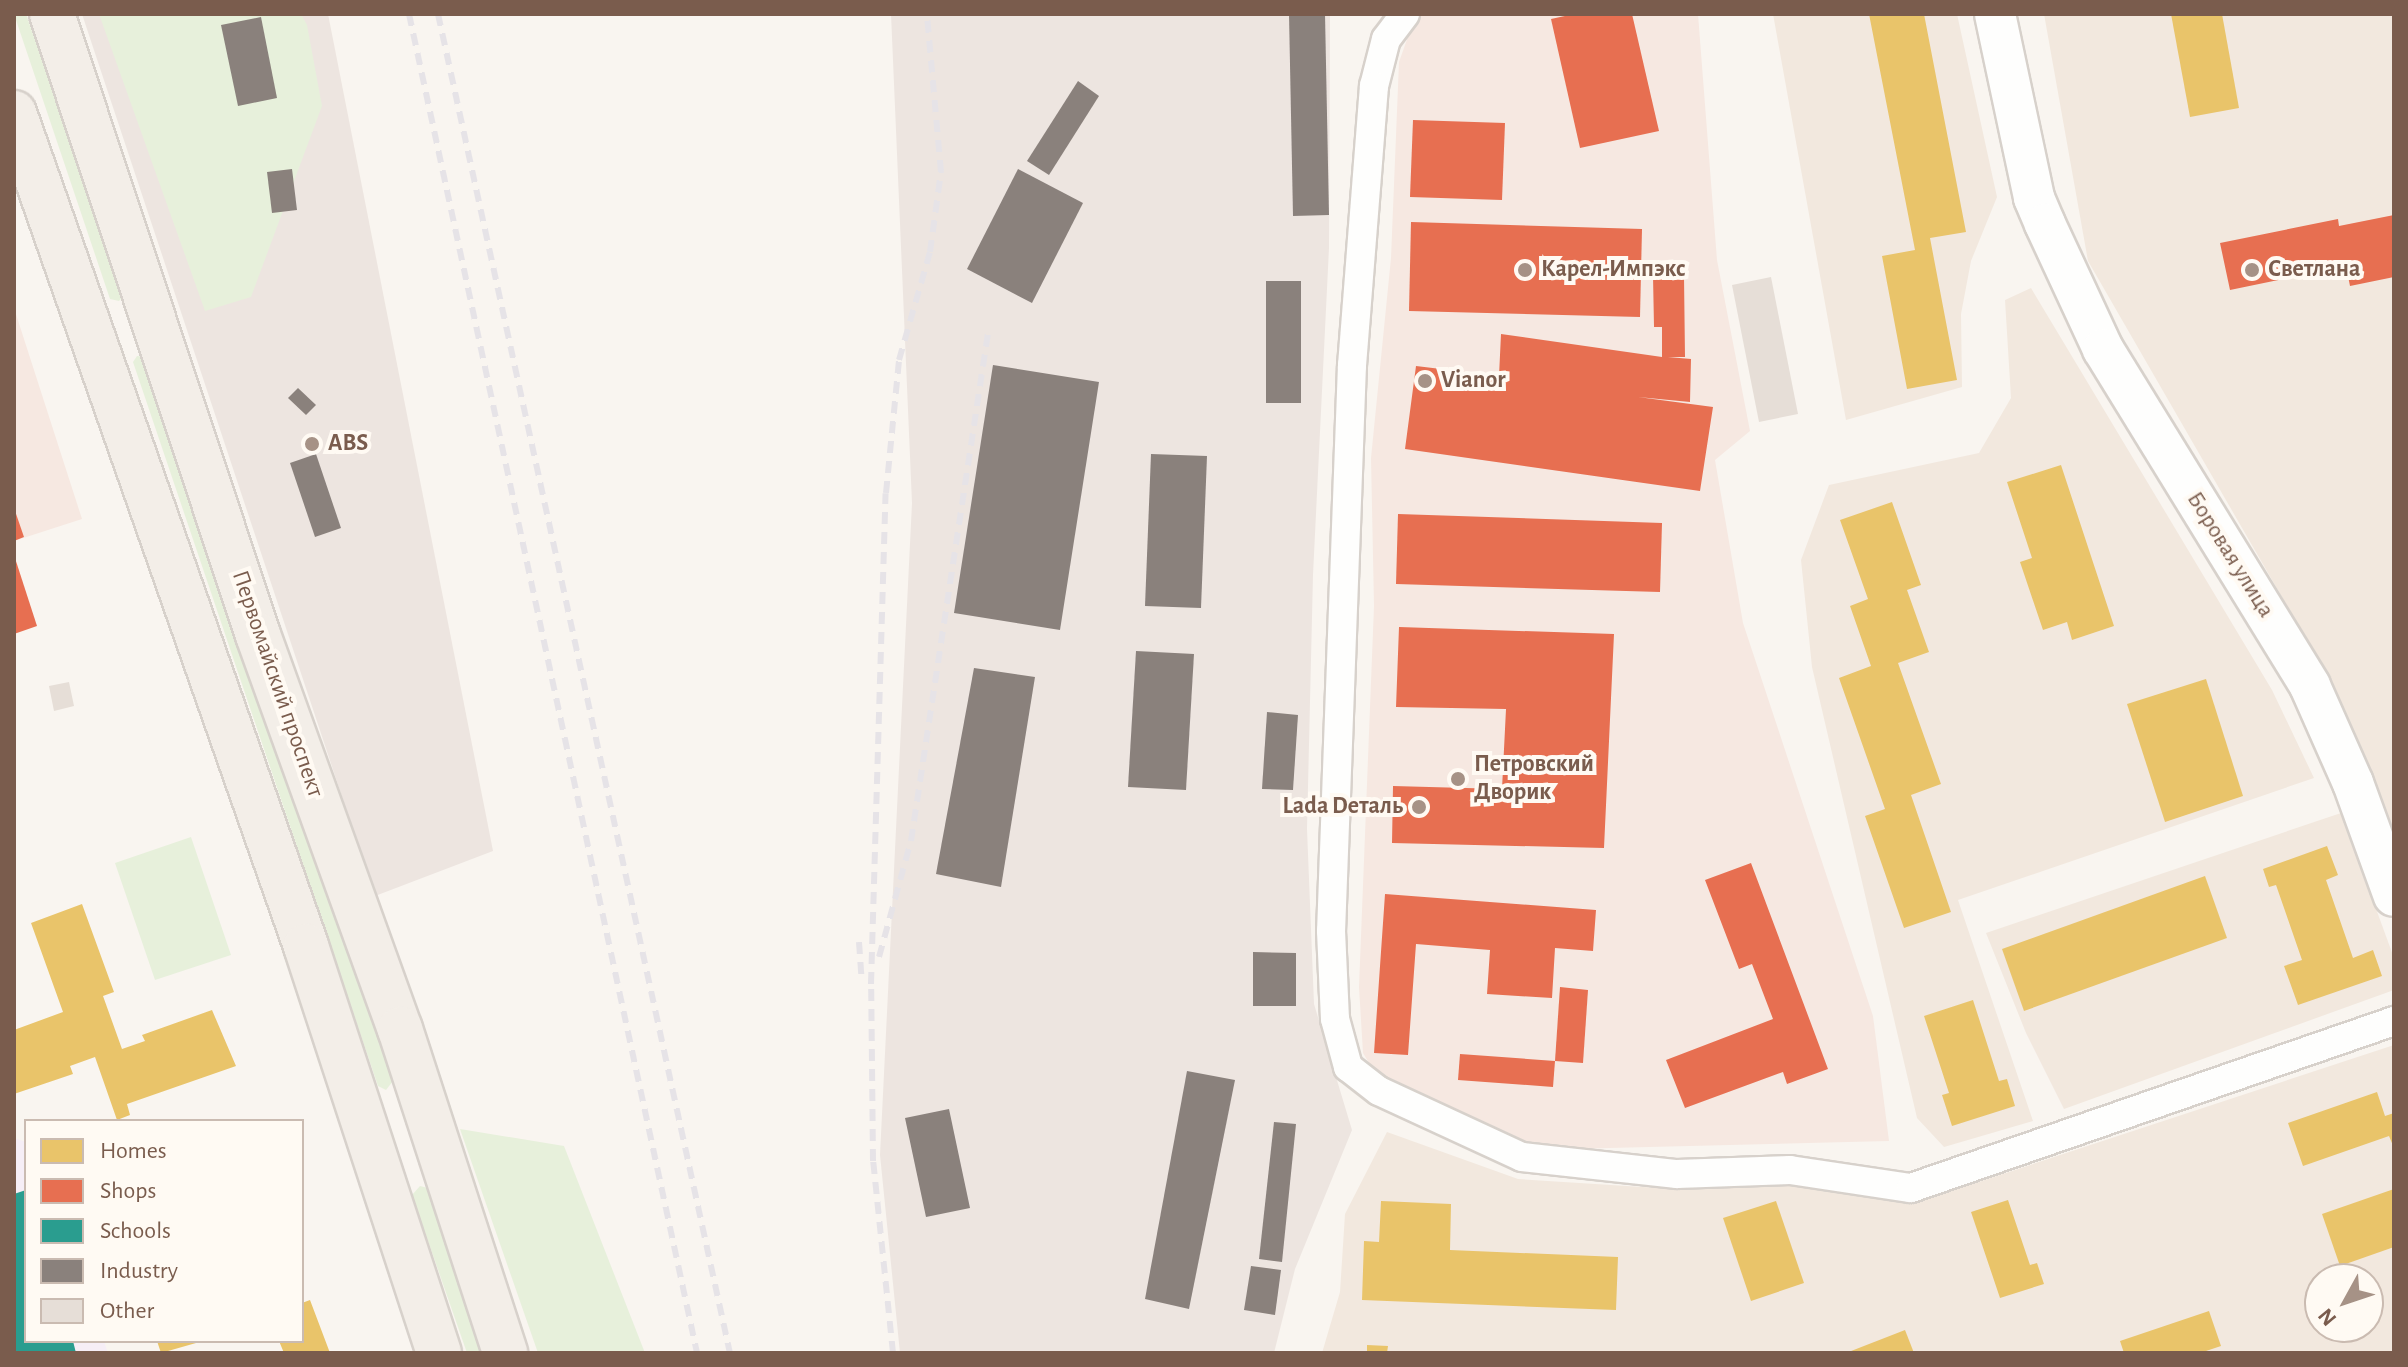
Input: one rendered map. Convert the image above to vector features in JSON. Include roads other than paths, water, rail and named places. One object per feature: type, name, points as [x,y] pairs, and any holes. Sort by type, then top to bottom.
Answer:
[{"type":"main road","name":"Первомайский проспект","points":[[52,14],[430,1121],[505,1353]]},
{"type":"main road","name":"Боровая улица","points":[[1995,14],[2034,198],[2045,224],[2103,349],[2310,686],[2353,783],[2394,896]]},
{"type":"main road","points":[[14,113],[371,1143],[439,1353]]},
{"type":"main road","points":[[92,341],[154,320]]},
{"type":"main road","points":[[371,1143],[430,1121]]},
{"type":"street","points":[[1405,14],[1386,39],[1374,86],[1352,365],[1331,931],[1335,1019],[1348,1067],[1379,1091],[1522,1157],[1677,1174],[1790,1170],[1911,1188],[2394,1021]]},
{"type":"railway","points":[[409,14],[697,1353]]},
{"type":"railway","points":[[438,14],[730,1353]]},
{"type":"railway","points":[[893,1353],[873,1161],[871,984],[886,493],[899,360],[930,252],[941,172],[927,14]]},
{"type":"railway","points":[[879,957],[911,841],[988,333]]},
{"type":"railway","points":[[859,942],[862,981]]},
{"type":"place","name":"Карел-Импэкс","points":[[1525,270]]},
{"type":"place","name":"Светлана","points":[[2252,270]]},
{"type":"place","name":"Vianor","points":[[1425,381]]},
{"type":"place","name":"ABS","points":[[312,444]]},
{"type":"place","name":"Петровский Дворик","points":[[1458,779]]},
{"type":"place","name":"Lada Dеталь","points":[[1419,807]]}]
